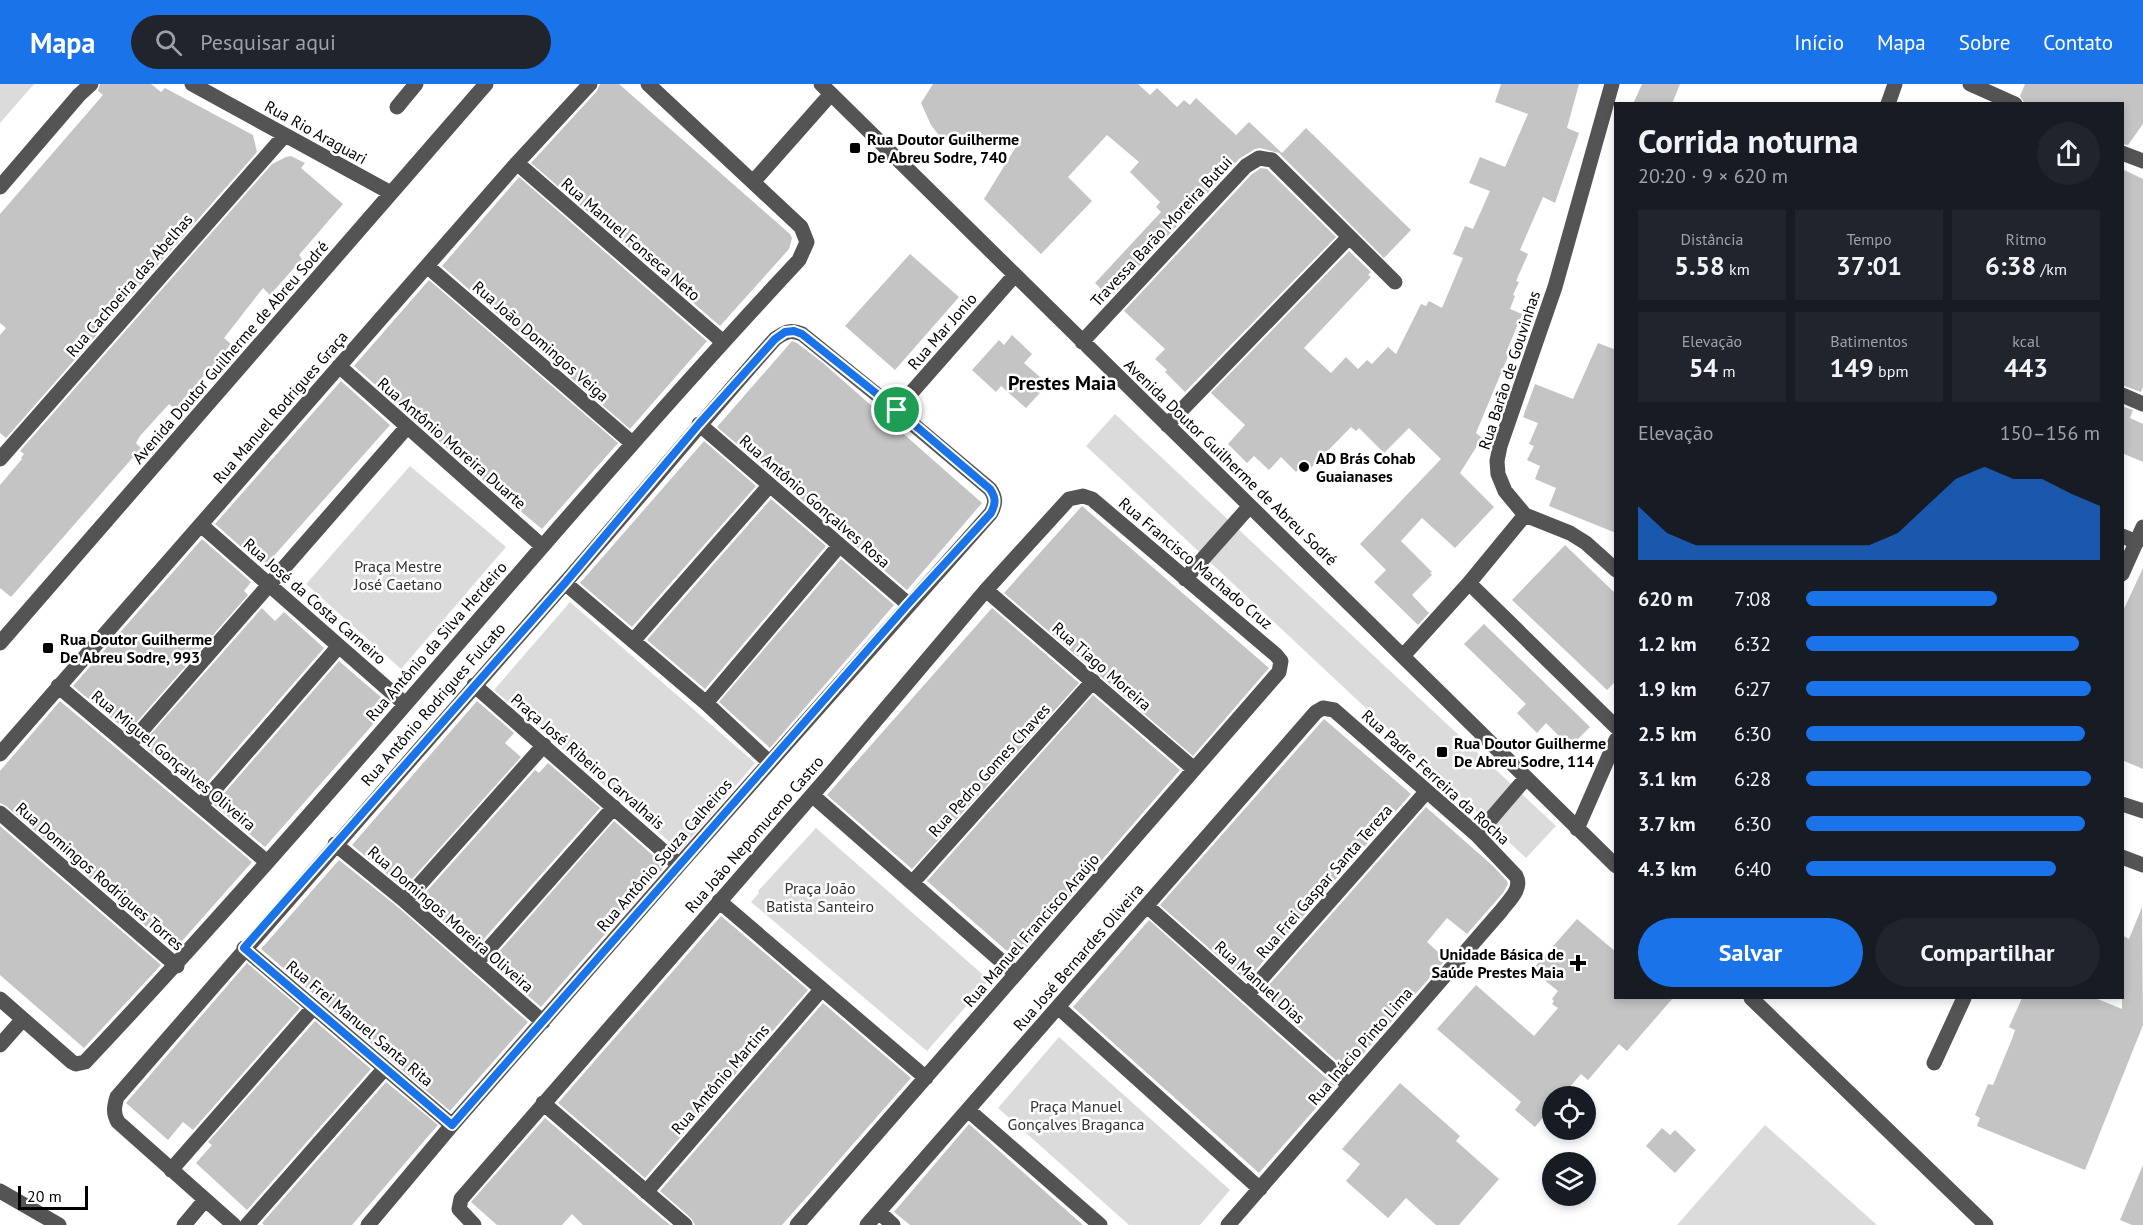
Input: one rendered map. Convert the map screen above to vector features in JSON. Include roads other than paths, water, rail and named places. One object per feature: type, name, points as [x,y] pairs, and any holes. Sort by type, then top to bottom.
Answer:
[{"type":"street","points":[[0,187],[91,84]]},
{"type":"street","name":"Rua Rio Araguari","points":[[192,84],[391,193]]},
{"type":"street","points":[[397,106],[416,84]]},
{"type":"street","name":"Avenida Doutor Guilherme de Abreu Sodré","points":[[0,643],[486,84]]},
{"type":"street","name":"Rua Manuel Rodrigues Graça","points":[[0,754],[517,163],[590,84]]},
{"type":"street","points":[[648,84],[753,182],[825,89]]},
{"type":"street","name":"Rua Barão de Gouvinhas","points":[[1525,515],[1504,491],[1498,474],[1497,461],[1500,446],[1555,287],[1612,84]]},
{"type":"street","points":[[1889,102],[1895,84]]},
{"type":"street","points":[[1970,84],[2010,102]]},
{"type":"street","name":"Avenida Doutor Guilherme de Abreu Sodré","points":[[825,89],[1614,864]]},
{"type":"street","name":"Rua Cachoeira das Abelhas","points":[[0,459],[285,135]]},
{"type":"street","points":[[2124,154],[2143,162]]},
{"type":"street","name":"Travessa Barão Moreira Butui","points":[[1082,342],[1246,166],[1259,158],[1272,160],[1395,282]]},
{"type":"street","name":"Rua Manuel Fonseca Neto","points":[[517,163],[723,342]]},
{"type":"street","name":"Rua Antônio da Silva Herdeiro","points":[[23,1019],[72,1062],[76,1064],[85,1062],[177,966],[632,443],[799,260],[807,242],[801,227],[753,182]]},
{"type":"street","points":[[1167,425],[1349,237]]},
{"type":"street","name":"Rua João Domingos Veiga","points":[[427,266],[632,443]]},
{"type":"street","name":"Rua Mar Jonio","points":[[897,410],[1014,276]]},
{"type":"street","name":"Rua Antônio Rodrigues Fulcato","points":[[171,1170],[118,1122],[114,1114],[117,1097],[775,339],[785,332],[794,331],[802,334],[897,410]]},
{"type":"street","name":"Rua Antônio Moreira Duarte","points":[[339,366],[542,546]]},
{"type":"street","points":[[2124,396],[2143,404]]},
{"type":"street","name":"Rua Antônio Souza Calheiros","points":[[368,1225],[452,1125],[769,762],[991,513],[995,497],[990,489],[897,410]]},
{"type":"street","name":"Rua Antônio Gonçalves Rosa","points":[[699,424],[908,604]]},
{"type":"street","points":[[129,745],[407,427]]},
{"type":"street","points":[[633,641],[769,486]]},
{"type":"street","name":"Rua João Nepomuceno Castro","points":[[468,1220],[459,1209],[461,1199],[812,795],[986,590],[1069,499],[1083,496],[1092,499]]},
{"type":"street","name":"Rua Francisco Machado Cruz","points":[[1092,499],[1276,655]]},
{"type":"street","points":[[1185,579],[1250,507]]},
{"type":"street","points":[[1403,656],[1469,583],[1525,515],[1570,533],[1586,543],[1614,568]]},
{"type":"street","name":"Rua José da Costa Carneiro","points":[[201,525],[405,704]]},
{"type":"street","points":[[2124,565],[2130,539],[2143,527]]},
{"type":"street","points":[[706,703],[839,546]]},
{"type":"street","points":[[565,583],[706,703],[769,762]]},
{"type":"street","points":[[1469,583],[1614,725]]},
{"type":"street","name":"Rua Tiago Moreira","points":[[986,590],[1194,770]]},
{"type":"street","points":[[201,805],[339,646]]},
{"type":"street","name":"Rua Manuel Francisco Araújo","points":[[797,1225],[1279,672],[1281,661],[1276,655]]},
{"type":"street","name":"Rua Pedro Gomes Chaves","points":[[912,884],[1092,681]]},
{"type":"street","name":"Praça José Ribeiro Carvalhais","points":[[474,685],[679,865]]},
{"type":"street","name":"Rua Miguel Gonçalves Oliveira","points":[[58,686],[267,862]]},
{"type":"street","name":"Rua Padre Ferreira da Rocha","points":[[1316,712],[1323,708],[1335,710],[1477,835],[1516,876],[1519,881],[1518,889]]},
{"type":"street","name":"Rua José Bernardes Oliveira","points":[[867,1225],[1316,712]]},
{"type":"street","points":[[405,901],[544,745]]},
{"type":"street","points":[[1577,828],[1614,745]]},
{"type":"street","points":[[1477,835],[1526,778]]},
{"type":"street","name":"Rua Frei Gaspar Santa Tereza","points":[[1248,995],[1427,791]]},
{"type":"street","points":[[812,795],[1017,974]]},
{"type":"street","points":[[2124,805],[2143,811]]},
{"type":"street","points":[[476,963],[614,807]]},
{"type":"street","name":"Rua Domingos Rodrigues Torres","points":[[0,813],[177,966]]},
{"type":"street","name":"Rua Domingos Moreira Oliveira","points":[[335,844],[405,901],[543,1022]]},
{"type":"street","points":[[2124,858],[2143,865]]},
{"type":"street","name":"Rua Inácio Pinto Lima","points":[[1228,1225],[1518,889]]},
{"type":"street","points":[[719,901],[926,1078]]},
{"type":"street","name":"Rua Manuel Dias","points":[[1147,906],[1349,1085]]},
{"type":"street","name":"Rua Frei Manuel Santa Rita","points":[[244,948],[452,1125]]},
{"type":"street","name":"Rua Antônio Martins","points":[[646,1192],[821,990]]},
{"type":"street","points":[[0,999],[23,1019],[0,1045]]},
{"type":"street","points":[[1752,999],[1986,1225]]},
{"type":"street","points":[[1934,1064],[1964,999]]},
{"type":"street","points":[[234,1225],[171,1170],[313,1008]]},
{"type":"street","points":[[1058,1008],[1260,1189]]},
{"type":"street","points":[[247,1225],[385,1068]]},
{"type":"street","points":[[543,1103],[685,1225]]},
{"type":"street","points":[[968,1110],[1100,1225]]},
{"type":"street","points":[[0,1191],[59,1225]]},
{"type":"street","points":[[184,1225],[206,1200]]},
{"type":"street","points":[[879,1212],[893,1225]]},
{"type":"place","name":"Rua Doutor Guilherme De Abreu Sodre, 740","points":[[855,148]]},
{"type":"place","name":"AD Brás Cohab Guaianases","points":[[1304,467]]},
{"type":"place","name":"Rua Doutor Guilherme De Abreu Sodre, 993","points":[[48,648]]},
{"type":"place","name":"Rua Doutor Guilherme De Abreu Sodre, 114","points":[[1442,752]]},
{"type":"place","name":"Unidade Básica de Saúde Prestes Maia","points":[[1578,963]]},
{"type":"district","name":"Prestes Maia","points":[[1062,383]]},
{"type":"park label","name":"Praça Mestre José Caetano","points":[[398,575]]},
{"type":"park label","name":"Praça João Batista Santeiro","points":[[820,897]]},
{"type":"park label","name":"Praça Manuel Gonçalves Braganca","points":[[1076,1115]]}]
